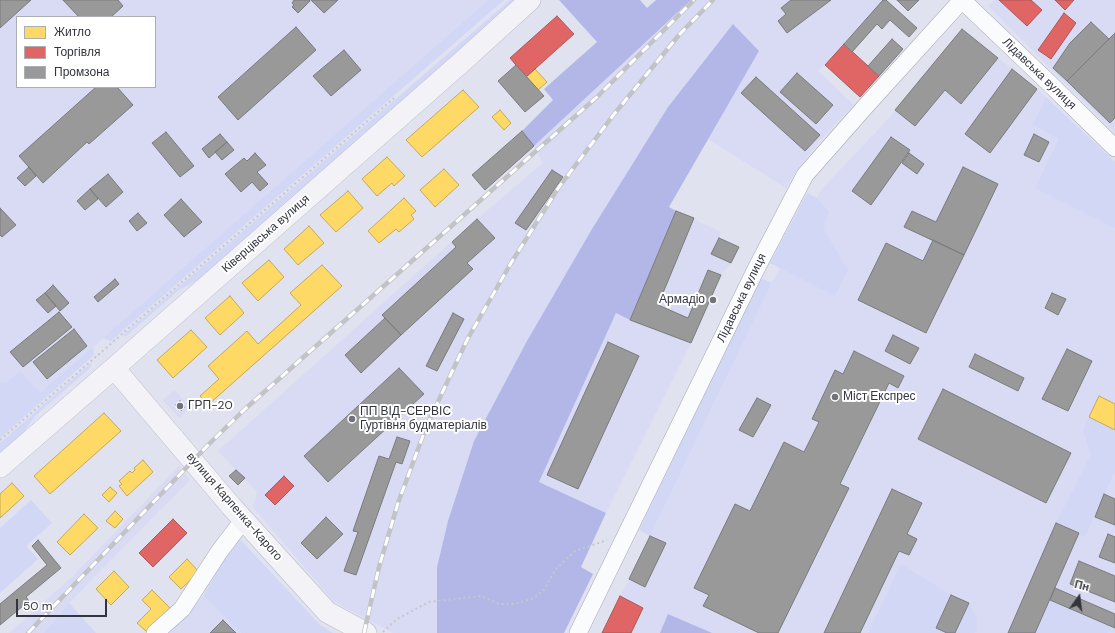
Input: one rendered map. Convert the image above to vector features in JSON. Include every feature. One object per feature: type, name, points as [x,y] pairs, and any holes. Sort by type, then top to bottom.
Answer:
[{"type":"main road","name":"Ківерцівська вулиця","points":[[0,467],[464,60],[530,0]]},
{"type":"main road","name":"вулиця Карпенка-Карого","points":[[114,368],[244,519],[327,612],[366,633]]},
{"type":"street","name":"Лідавська вулиця","points":[[578,633],[753,276],[805,175],[962,0],[1115,148]]},
{"type":"street","points":[[156,633],[182,609],[219,552],[244,519]]},
{"type":"path","points":[[0,440],[399,94]]},
{"type":"path","points":[[382,633],[397,619],[429,602],[481,596],[498,604],[515,604],[534,598],[544,590],[555,570],[575,551],[627,532]]},
{"type":"shaded area","points":[[0,0],[488,0],[0,429]]},
{"type":"shaded area","points":[[488,0],[504,0],[111,341],[103,338]]},
{"type":"shaded area","points":[[510,0],[519,0],[202,278],[179,290],[125,337],[123,335]]},
{"type":"shaded area","points":[[559,0],[640,0],[647,8],[656,0],[691,0],[534,146],[522,131],[553,100],[544,89],[597,42]]},
{"type":"shaded area","points":[[691,0],[883,0],[818,71],[854,105],[823,137],[798,168],[786,188],[708,139],[759,51],[733,24],[668,107],[592,229],[448,521],[437,567],[437,633],[393,633],[333,601],[253,507],[257,492],[245,479],[229,476],[236,470],[218,451],[477,219],[543,163],[534,146]]},
{"type":"shaded area","points":[[994,0],[1115,0],[1115,133],[988,6]]},
{"type":"shaded area","points":[[733,24],[759,51],[669,207],[676,211],[630,320],[616,313],[539,482],[606,513],[581,567],[593,574],[564,633],[437,633],[437,567],[448,521],[474,441],[527,341],[592,229],[668,107]]},
{"type":"shaded area","points":[[962,29],[1037,89],[1115,162],[1115,633],[602,633],[772,283],[821,190],[889,118]],"holes":[[[975,355],[1024,378],[1018,390],[969,367]]]},
{"type":"shaded area","points":[[1046,97],[1115,162],[1115,228],[1035,188],[1059,139],[1033,125]]},
{"type":"shaded area","points":[[807,193],[817,198],[829,212],[823,228],[848,270],[835,296],[770,263]]},
{"type":"shaded area","points":[[676,211],[721,232],[719,238],[739,247],[731,263],[721,275],[691,343],[606,513],[539,482],[616,313],[630,319]]},
{"type":"shaded area","points":[[760,278],[772,283],[650,536],[639,530]]},
{"type":"shaded area","points":[[93,347],[94,355],[0,438],[0,383],[2,381],[5,384],[20,371],[40,393]]},
{"type":"shaded area","points":[[92,362],[90,368],[35,416],[21,436],[0,454],[0,443]]},
{"type":"shaded area","points":[[174,390],[190,407],[179,418],[163,400]]},
{"type":"shaded area","points":[[1089,417],[1115,430],[1115,471],[1085,537],[1056,523],[1091,455],[1083,429]]},
{"type":"shaded area","points":[[179,466],[190,480],[69,603],[44,633],[9,633],[73,576]]},
{"type":"shaded area","points":[[31,500],[52,523],[26,546],[38,559],[0,593],[0,528]]},
{"type":"shaded area","points":[[237,536],[320,625],[333,633],[241,633],[203,596]]},
{"type":"shaded area","points":[[901,564],[951,595],[936,628],[947,633],[868,633]]},
{"type":"shaded area","points":[[203,596],[241,633],[170,633]]},
{"type":"shaded area","points":[[1050,600],[1115,628],[1115,633],[1108,631],[1107,633],[1035,633]]},
{"type":"shaded area","points":[[69,603],[96,633],[44,633]]},
{"type":"shaded area","points":[[969,603],[977,619],[977,629],[974,633],[955,633]]},
{"type":"shaded area","points":[[668,614],[712,633],[660,633]]},
{"type":"building: Житло","points":[[535,69],[547,82],[538,90],[526,77]]},
{"type":"building: Житло","points":[[463,90],[479,107],[422,157],[406,140]]},
{"type":"building: Житло","points":[[500,110],[511,123],[504,130],[492,117]]},
{"type":"building: Житло","points":[[387,157],[405,176],[394,186],[392,183],[377,196],[362,179]]},
{"type":"building: Житло","points":[[444,169],[459,185],[435,207],[420,190]]},
{"type":"building: Житло","points":[[348,191],[363,208],[336,232],[320,215]]},
{"type":"building: Житло","points":[[404,198],[416,211],[411,215],[414,219],[399,232],[396,229],[379,243],[368,231]]},
{"type":"building: Житло","points":[[309,226],[324,243],[298,265],[284,249]]},
{"type":"building: Житло","points":[[269,260],[284,277],[258,301],[242,283]]},
{"type":"building: Житло","points":[[322,265],[342,286],[208,405],[200,396],[219,379],[208,366],[247,331],[258,344],[301,305],[290,293]]},
{"type":"building: Житло","points":[[230,296],[244,313],[220,335],[205,318]]},
{"type":"building: Житло","points":[[191,330],[207,347],[173,378],[157,360]]},
{"type":"building: Житло","points":[[1099,396],[1115,404],[1115,430],[1089,417]]},
{"type":"building: Житло","points":[[104,413],[121,431],[50,494],[34,476]]},
{"type":"building: Житло","points":[[143,460],[153,472],[127,496],[119,486],[122,484],[119,481],[130,471],[132,473],[135,470],[134,468]]},
{"type":"building: Житло","points":[[12,483],[24,496],[0,518],[0,494]]},
{"type":"building: Житло","points":[[110,487],[117,493],[109,502],[102,495]]},
{"type":"building: Житло","points":[[115,511],[123,519],[115,528],[106,521]]},
{"type":"building: Житло","points":[[84,514],[98,528],[70,555],[57,542]]},
{"type":"building: Житло","points":[[187,559],[199,572],[181,589],[169,577]]},
{"type":"building: Житло","points":[[114,571],[129,587],[111,605],[96,589]]},
{"type":"building: Житло","points":[[152,590],[170,608],[147,632],[137,623],[151,609],[142,600]]},
{"type":"building: Торгівля","points":[[999,0],[1031,0],[1042,10],[1027,26]]},
{"type":"building: Торгівля","points":[[1055,0],[1074,0],[1065,10]]},
{"type":"building: Торгівля","points":[[1064,13],[1076,23],[1051,59],[1038,50]]},
{"type":"building: Торгівля","points":[[557,16],[574,34],[526,77],[510,58]]},
{"type":"building: Торгівля","points":[[844,44],[879,76],[860,97],[825,65]]},
{"type":"building: Торгівля","points":[[284,476],[294,486],[275,505],[265,495]]},
{"type":"building: Торгівля","points":[[173,519],[187,533],[153,567],[139,553]]},
{"type":"building: Торгівля","points":[[620,596],[643,608],[631,633],[602,633]]},
{"type":"building: Промзона","points":[[0,0],[31,0],[0,28]]},
{"type":"building: Промзона","points":[[63,0],[118,0],[123,6],[112,16],[78,16]]},
{"type":"building: Промзона","points":[[294,0],[310,1],[298,13],[292,7],[294,5],[292,3]]},
{"type":"building: Промзона","points":[[311,0],[338,0],[324,13]]},
{"type":"building: Промзона","points":[[791,0],[831,0],[787,33],[778,21],[786,14],[781,8]]},
{"type":"building: Промзона","points":[[883,0],[886,0],[917,28],[909,37],[890,20],[882,29],[877,24],[852,52],[844,44]]},
{"type":"building: Промзона","points":[[897,0],[919,0],[908,11]]},
{"type":"building: Промзона","points":[[1091,22],[1109,39],[1067,81],[1053,68],[1070,43]]},
{"type":"building: Промзона","points":[[296,27],[316,50],[238,120],[218,97]]},
{"type":"building: Промзона","points":[[962,29],[998,58],[961,104],[945,90],[915,126],[895,110]]},
{"type":"building: Промзона","points":[[1115,33],[1115,118],[1110,123],[1067,81]]},
{"type":"building: Промзона","points":[[892,39],[903,49],[879,76],[868,66]]},
{"type":"building: Промзона","points":[[344,50],[361,70],[331,96],[313,76]]},
{"type":"building: Промзона","points":[[516,65],[544,96],[525,112],[498,81]]},
{"type":"building: Промзона","points":[[1012,69],[1037,89],[990,153],[965,134]]},
{"type":"building: Промзона","points":[[797,73],[833,105],[816,124],[780,92]]},
{"type":"building: Промзона","points":[[756,77],[820,135],[805,151],[741,93]]},
{"type":"building: Промзона","points":[[95,88],[118,88],[133,105],[89,144],[87,142],[43,183],[19,156]]},
{"type":"building: Промзона","points":[[522,131],[534,146],[485,190],[472,175]]},
{"type":"building: Промзона","points":[[166,132],[194,166],[180,177],[152,143]]},
{"type":"building: Промзона","points":[[220,134],[227,142],[209,158],[202,149]]},
{"type":"building: Промзона","points":[[1034,134],[1049,142],[1039,162],[1024,155]]},
{"type":"building: Промзона","points":[[891,137],[910,150],[871,205],[852,191]]},
{"type":"building: Промзона","points":[[227,142],[234,150],[222,160],[215,152]]},
{"type":"building: Промзона","points":[[255,153],[266,165],[257,172],[268,184],[260,191],[252,182],[241,192],[225,174],[244,158],[247,161]]},
{"type":"building: Промзона","points":[[909,153],[924,164],[917,174],[902,163]]},
{"type":"building: Промзона","points":[[29,167],[36,176],[25,186],[17,178]]},
{"type":"building: Промзона","points":[[963,167],[998,184],[964,255],[904,227],[912,211],[936,222]]},
{"type":"building: Промзона","points":[[552,170],[563,177],[526,230],[515,223]]},
{"type":"building: Промзона","points":[[108,174],[123,192],[106,207],[90,189]]},
{"type":"building: Промзона","points":[[90,189],[98,199],[85,210],[77,201]]},
{"type":"building: Промзона","points":[[181,199],[202,222],[184,237],[164,215]]},
{"type":"building: Промзона","points":[[0,208],[16,225],[2,237],[0,235]]},
{"type":"building: Промзона","points":[[676,211],[694,218],[658,305],[688,318],[708,270],[721,275],[691,343],[630,320]]},
{"type":"building: Промзона","points":[[138,213],[147,223],[137,231],[129,221]]},
{"type":"building: Промзона","points":[[477,219],[495,238],[467,263],[473,269],[401,335],[382,315],[456,247],[452,242]]},
{"type":"building: Промзона","points":[[719,238],[739,247],[731,263],[711,254]]},
{"type":"building: Промзона","points":[[933,240],[964,255],[926,333],[858,300],[886,243],[923,261]]},
{"type":"building: Промзона","points":[[115,279],[119,284],[98,302],[94,297]]},
{"type":"building: Промзона","points":[[53,285],[69,303],[60,311],[45,293]]},
{"type":"building: Промзона","points":[[45,293],[56,306],[48,313],[36,300]]},
{"type":"building: Промзона","points":[[1052,293],[1066,299],[1058,315],[1045,308]]},
{"type":"building: Промзона","points":[[59,312],[72,327],[23,367],[10,352]]},
{"type":"building: Промзона","points":[[453,313],[464,319],[437,371],[426,366]]},
{"type":"building: Промзона","points":[[385,318],[401,335],[361,373],[345,355]]},
{"type":"building: Промзона","points":[[74,329],[87,346],[47,379],[33,362]]},
{"type":"building: Промзона","points":[[893,335],[919,348],[910,364],[885,351]]},
{"type":"building: Промзона","points":[[608,342],[639,356],[578,489],[547,475]]},
{"type":"building: Промзона","points":[[1067,349],[1092,361],[1068,411],[1042,399]]},
{"type":"building: Промзона","points":[[854,351],[904,376],[898,388],[889,383],[840,484],[849,488],[778,633],[759,633],[703,606],[709,595],[694,588],[735,504],[750,511],[784,442],[804,452],[819,422],[812,419],[835,370],[843,374]]},
{"type":"building: Промзона","points":[[975,354],[1024,378],[1018,391],[969,367]]},
{"type":"building: Промзона","points":[[399,368],[424,394],[328,482],[304,456]]},
{"type":"building: Промзона","points":[[943,389],[1071,453],[1046,503],[918,439]]},
{"type":"building: Промзона","points":[[757,398],[771,405],[753,437],[739,430]]},
{"type":"building: Промзона","name":"ГРП-20","points":[[180,401],[185,407],[181,411],[175,405]]},
{"type":"building: Промзона","points":[[397,437],[410,441],[402,464],[396,462],[356,575],[344,571],[358,532],[353,531],[379,456],[389,459]]},
{"type":"building: Промзона","points":[[236,470],[245,478],[238,485],[229,476]]},
{"type":"building: Промзона","points":[[892,489],[922,503],[907,534],[917,539],[909,555],[899,551],[860,633],[824,633]]},
{"type":"building: Промзона","points":[[1104,494],[1115,499],[1115,525],[1095,517]]},
{"type":"building: Промзона","points":[[326,517],[343,534],[317,559],[301,543]]},
{"type":"building: Промзона","points":[[1056,523],[1079,533],[1035,633],[1008,633]]},
{"type":"building: Промзона","points":[[1108,534],[1115,537],[1115,563],[1099,557]]},
{"type":"building: Промзона","points":[[650,536],[666,543],[645,587],[629,579]]},
{"type":"building: Промзона","points":[[38,540],[61,568],[26,597],[29,601],[0,625],[0,604],[47,565],[32,546]]},
{"type":"building: Промзона","points":[[1079,561],[1115,576],[1115,602],[1070,584]]},
{"type":"building: Промзона","points":[[1055,588],[1115,614],[1115,628],[1050,600]]},
{"type":"building: Промзона","points":[[951,595],[969,603],[955,633],[947,633],[936,628]]},
{"type":"building: Промзона","points":[[223,620],[236,633],[210,633]]},
{"type":"railway","points":[[28,633],[209,444],[245,409],[597,97],[694,0]]},
{"type":"railway","points":[[364,633],[379,567],[398,503],[427,425],[467,340],[511,263],[559,187],[615,113],[679,35],[713,0]]},
{"type":"place","name":"Армадіо","points":[[713,300]]},
{"type":"place","name":"Міст Експрес","points":[[835,397]]},
{"type":"place","name":"ГРП-20","points":[[180,406]]},
{"type":"place","name":"ПП ВІД-СЕРВІС Гуртівня будматеріалів","points":[[352,419]]}]
